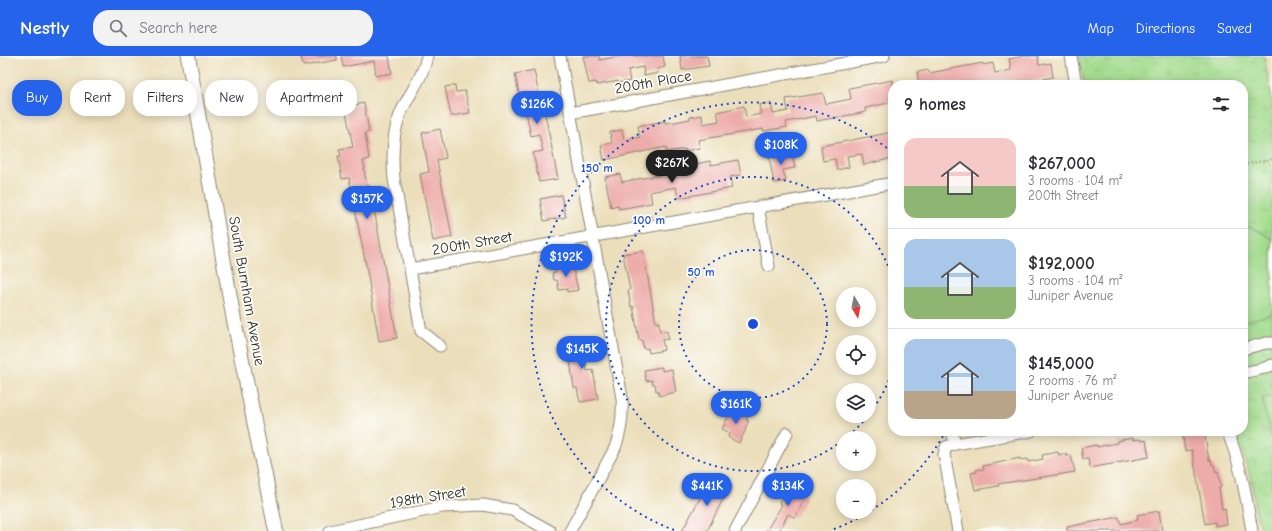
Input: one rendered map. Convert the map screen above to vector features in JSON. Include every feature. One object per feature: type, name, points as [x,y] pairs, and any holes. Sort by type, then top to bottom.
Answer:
[{"type":"main road","name":"South Burnham Avenue","points":[[188,56],[233,315],[276,531]]},
{"type":"street","points":[[427,56],[421,78],[400,114],[395,132],[392,156],[394,179],[421,331],[440,346]]},
{"type":"street","points":[[560,56],[594,236],[622,398],[622,414],[619,436],[615,448],[570,531]]},
{"type":"street","name":"200th Place","points":[[570,113],[884,56]]},
{"type":"street","points":[[1071,56],[1075,80]]},
{"type":"street","name":"200th Street","points":[[410,269],[888,184]]},
{"type":"street","points":[[758,207],[769,266]]},
{"type":"street","points":[[1248,348],[1272,342]]},
{"type":"street","points":[[1248,371],[1272,365]]},
{"type":"street","points":[[734,531],[787,433]]},
{"type":"street","points":[[951,436],[950,446],[944,454],[958,531]]},
{"type":"street","points":[[950,446],[1004,436]]},
{"type":"street","points":[[1229,436],[1244,482],[1252,531]]},
{"type":"street","name":"198th Street","points":[[330,531],[442,507],[483,504],[512,510],[550,531]]},
{"type":"path","points":[[1248,164],[1272,159]]},
{"type":"green space","points":[[1079,56],[1264,56],[1272,99],[1272,531],[1265,531],[1261,529],[1256,511],[1251,481],[1244,456],[1236,436],[1248,436],[1248,80],[1083,80]]},
{"type":"green space","points":[[1248,227],[1259,231],[1272,239],[1272,314],[1248,321]]},
{"type":"green space","points":[[1272,397],[1272,442],[1262,398]]},
{"type":"building","points":[[301,56],[337,56],[337,60],[303,66]]},
{"type":"building","points":[[341,56],[389,56],[392,73],[376,76],[374,61],[343,67]]},
{"type":"building","points":[[583,56],[599,56],[600,60],[621,56],[663,56],[665,67],[657,69],[658,73],[644,76],[643,67],[628,70],[630,81],[618,83],[618,81],[597,85],[596,82],[589,83]]},
{"type":"building","points":[[680,56],[707,56],[709,66],[682,70]]},
{"type":"building","points":[[1024,56],[1038,56],[1039,65],[1051,63],[1053,77],[1038,80],[918,80],[917,72],[929,70],[929,73],[983,63],[983,65],[993,63],[995,73],[1011,70],[1009,59]]},
{"type":"building","points":[[534,70],[542,110],[544,109],[558,179],[539,182],[533,153],[543,151],[539,134],[531,136],[524,102],[521,103],[515,74]]},
{"type":"building","points":[[888,81],[888,103],[865,108],[866,112],[817,121],[816,116],[786,122],[787,127],[764,131],[763,129],[698,140],[700,148],[667,152],[666,147],[604,160],[601,145],[612,143],[610,132],[622,130],[624,140],[640,137],[638,126],[665,121],[665,123],[675,122],[702,115],[703,124],[719,121],[717,112],[744,106],[746,117],[761,114],[759,105],[771,103],[773,114],[788,111],[786,99],[823,93],[826,104],[851,99],[849,88]]},
{"type":"building","points":[[455,85],[456,92],[465,91],[470,113],[451,116],[445,87]]},
{"type":"building","points":[[364,103],[369,132],[365,133],[369,159],[363,161],[364,169],[367,186],[370,186],[397,338],[379,341],[349,178],[342,179],[338,156],[341,156],[339,149],[353,147],[347,116],[357,116],[357,104]]},
{"type":"building","points":[[440,129],[446,158],[437,160],[452,237],[433,241],[420,174],[429,172],[422,133]]},
{"type":"building","points":[[888,133],[888,159],[864,165],[862,154],[847,156],[849,167],[837,170],[835,159],[823,161],[821,146]]},
{"type":"building","points":[[792,153],[795,168],[783,170],[786,181],[774,183],[769,157]]},
{"type":"building","points":[[738,160],[741,175],[730,177],[732,188],[678,198],[676,187],[650,192],[652,203],[619,209],[618,205],[611,207],[605,177],[620,174],[622,182],[697,168],[696,164],[710,161],[711,165]]},
{"type":"building","points":[[561,195],[566,217],[544,221],[540,199]]},
{"type":"building","points":[[643,251],[656,323],[659,322],[660,332],[667,331],[669,339],[662,340],[664,350],[649,353],[648,348],[644,349],[642,340],[639,340],[633,306],[631,307],[628,291],[630,290],[623,254]]},
{"type":"building","points":[[572,264],[578,290],[567,292],[567,289],[559,290],[557,280],[554,280],[552,273],[556,272],[555,267]]},
{"type":"building","points":[[588,337],[591,354],[584,355],[587,371],[593,370],[598,399],[580,402],[577,388],[574,388],[570,361],[568,361],[565,346],[578,344],[577,339]]},
{"type":"building","points":[[662,367],[662,371],[672,369],[676,392],[659,396],[658,390],[656,391],[655,384],[652,384],[652,380],[646,381],[644,370]]},
{"type":"building","points":[[733,407],[749,415],[746,420],[749,421],[739,443],[728,437],[730,433],[722,429]]},
{"type":"building","points":[[1183,436],[1205,436],[1209,460],[1211,460],[1212,465],[1214,465],[1216,472],[1218,471],[1221,487],[1219,488],[1222,509],[1225,508],[1227,524],[1215,526],[1215,522],[1205,524],[1192,450],[1185,451]]},
{"type":"building","points":[[1133,438],[1133,440],[1146,440],[1149,457],[1090,468],[1088,459],[1083,459],[1081,448],[1097,445],[1097,447]]},
{"type":"building","points":[[1058,452],[1059,455],[1066,453],[1066,456],[1071,455],[1075,472],[998,484],[999,486],[975,490],[971,473],[977,472],[976,470],[984,469],[983,466],[1020,458],[1020,460],[1027,459],[1028,462],[1043,459],[1042,455]]},
{"type":"building","points":[[710,480],[719,485],[721,481],[732,486],[724,500],[723,499],[707,531],[682,531]]},
{"type":"building","points":[[789,482],[800,488],[798,492],[806,496],[795,518],[788,514],[779,531],[766,531],[782,505],[779,503]]},
{"type":"building","points":[[1159,511],[1162,531],[1067,531],[1067,527],[1119,517],[1121,524],[1138,520],[1137,515]]}]
